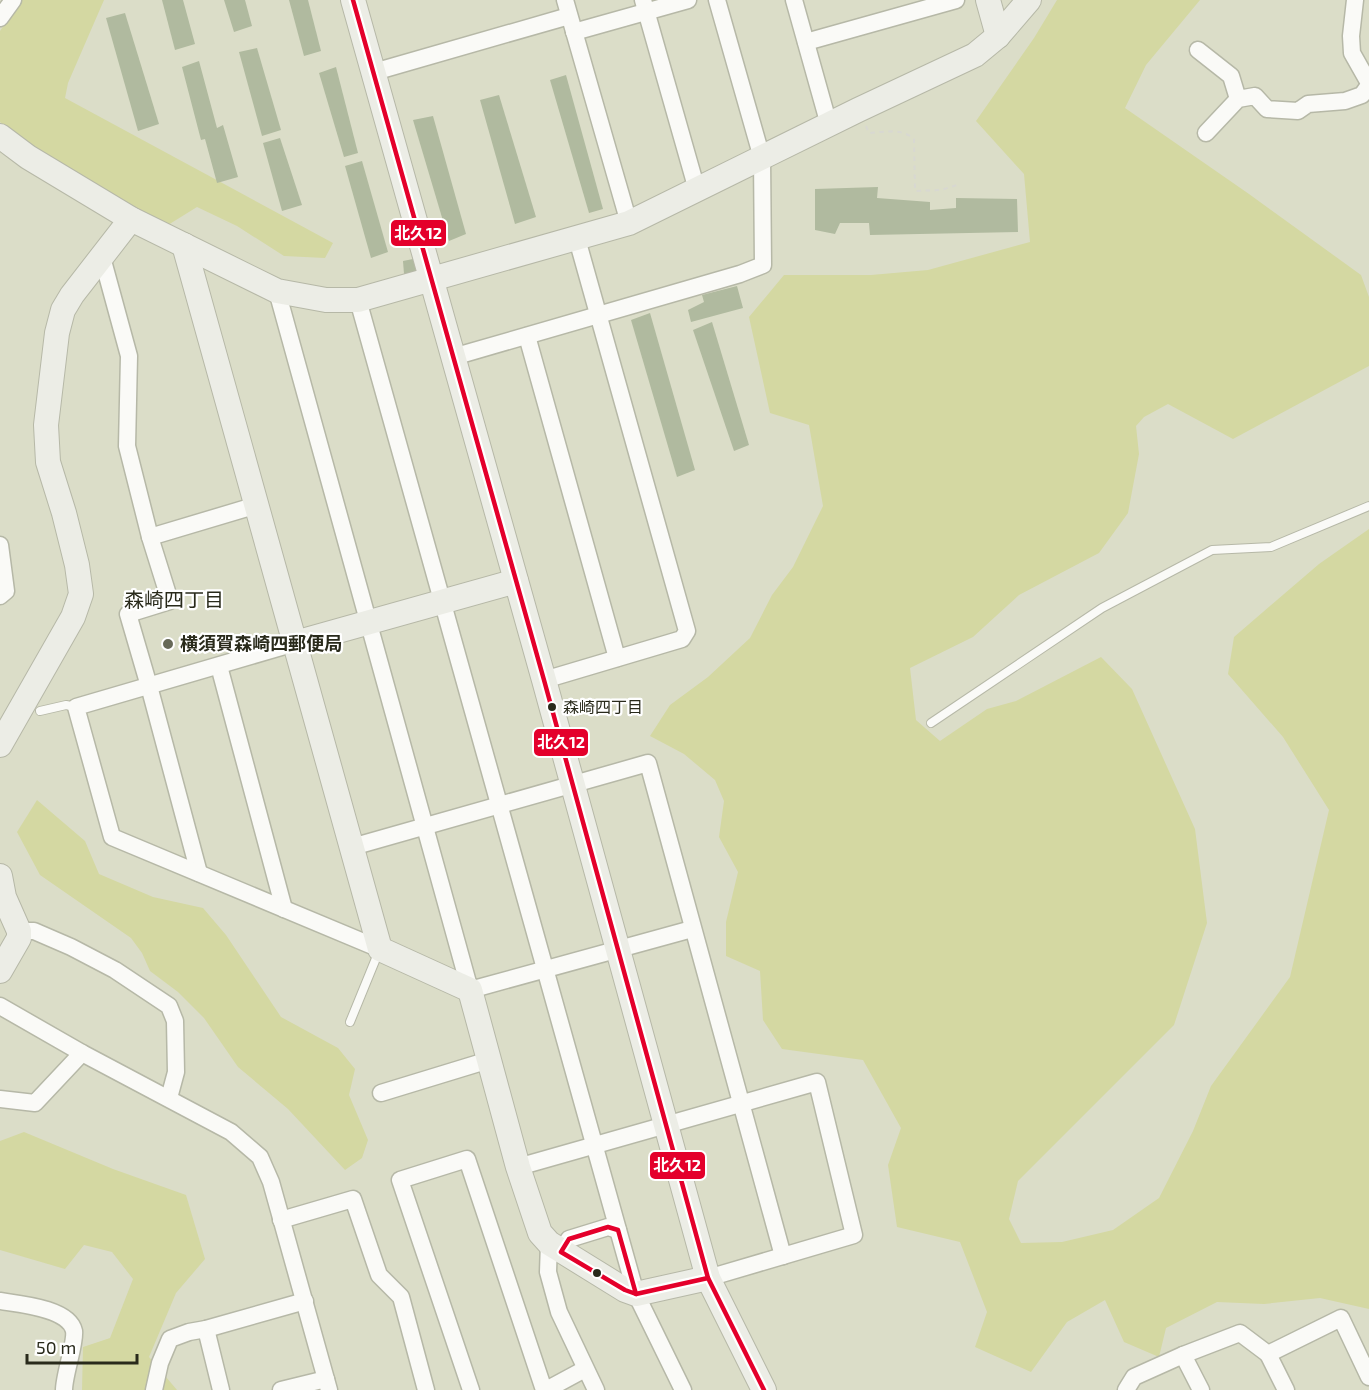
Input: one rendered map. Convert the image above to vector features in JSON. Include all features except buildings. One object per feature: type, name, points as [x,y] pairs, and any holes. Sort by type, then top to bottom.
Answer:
[{"type":"street","points":[[0,18],[13,0]]},
{"type":"street","points":[[353,0],[544,680],[708,1278],[764,1390]]},
{"type":"street","points":[[374,72],[569,16],[688,0]]},
{"type":"street","points":[[453,357],[600,316],[763,265],[762,158],[717,0]]},
{"type":"street","points":[[794,0],[829,125]]},
{"type":"street","points":[[806,42],[956,0]]},
{"type":"street","points":[[988,0],[998,36]]},
{"type":"street","points":[[0,136],[28,157],[131,219],[277,291],[326,300],[358,300],[432,281],[629,223],[975,55],[998,36],[1029,0]]},
{"type":"street","points":[[1206,133],[1238,99],[1255,96],[1268,109],[1298,111],[1308,104],[1345,101],[1362,95],[1369,84],[1352,53],[1351,36],[1355,0]]},
{"type":"street","points":[[644,6],[697,190]]},
{"type":"street","points":[[569,16],[629,223]]},
{"type":"street","points":[[1198,50],[1231,76],[1238,99]]},
{"type":"street","points":[[0,745],[73,617],[81,594],[75,554],[48,462],[46,425],[57,333],[63,310],[131,219]]},
{"type":"street","points":[[544,680],[682,639],[687,631],[577,239]]},
{"type":"street","points":[[184,245],[380,949]]},
{"type":"street","points":[[102,257],[129,356],[127,446],[150,537],[170,601],[128,614],[199,873]]},
{"type":"street","points":[[277,291],[518,1167],[540,1233],[555,1247],[625,1290],[636,1294],[708,1278],[854,1235],[817,1082],[518,1167]]},
{"type":"street","points":[[358,300],[636,1294],[683,1390]]},
{"type":"street","points":[[527,336],[617,658]]},
{"type":"street","points":[[150,537],[257,505]]},
{"type":"street","points":[[0,545],[6,591],[0,596]]},
{"type":"street","points":[[516,581],[76,707],[112,837],[380,949],[470,990],[692,929]]},
{"type":"street","points":[[219,666],[284,909]]},
{"type":"street","points":[[352,848],[648,763],[783,1256]]},
{"type":"street","points":[[0,876],[4,897],[19,931],[19,938],[0,971]]},
{"type":"street","points":[[19,931],[34,931],[71,947],[115,970],[169,1006],[175,1022],[176,1072],[169,1098]]},
{"type":"street","points":[[0,1006],[82,1053],[231,1132],[260,1156],[271,1182],[327,1385],[281,1390]]},
{"type":"street","points":[[0,1099],[34,1103],[82,1053]]},
{"type":"street","points":[[381,1093],[489,1060]]},
{"type":"street","points":[[471,1390],[400,1180],[467,1158],[545,1390],[585,1369]]},
{"type":"street","points":[[281,1220],[353,1199],[379,1275],[401,1297],[426,1390]]},
{"type":"street","points":[[596,1390],[559,1312],[548,1272],[555,1247],[569,1239],[608,1227],[618,1230]]},
{"type":"street","points":[[0,1301],[56,1312],[68,1319],[74,1331],[64,1390]]},
{"type":"street","points":[[154,1390],[160,1363],[170,1339],[305,1301]]},
{"type":"street","points":[[1268,1354],[1341,1318],[1369,1377]]},
{"type":"street","points":[[206,1329],[220,1390]]},
{"type":"street","points":[[1126,1390],[1134,1377],[1240,1333],[1268,1354],[1286,1390]]},
{"type":"street","points":[[1183,1355],[1201,1390]]},
{"type":"lane","points":[[931,723],[1102,608],[1212,550],[1270,547],[1369,506]]},
{"type":"lane","points":[[40,711],[66,705],[76,707]]},
{"type":"lane","points":[[350,1022],[380,949]]},
{"type":"path","points":[[858,110],[869,133],[893,131],[908,133],[914,139],[915,191],[941,190],[957,185]]},
{"type":"green space","points":[[21,0],[104,0],[68,83],[65,98],[333,243],[325,258],[284,256],[237,226],[197,207],[168,225],[126,209],[15,137],[0,122],[0,31]]},
{"type":"green space","points":[[1057,0],[1200,0],[1146,65],[1125,108],[1361,275],[1369,297],[1369,366],[1233,439],[1168,404],[1144,417],[1136,426],[1139,454],[1128,513],[1099,553],[1019,595],[973,637],[910,668],[916,720],[940,741],[987,709],[1016,701],[1101,657],[1132,689],[1195,829],[1207,923],[1174,1025],[1018,1181],[1009,1219],[1021,1243],[1062,1242],[1113,1230],[1159,1198],[1193,1131],[1211,1086],[1290,977],[1329,810],[1283,737],[1228,674],[1234,637],[1319,564],[1369,529],[1369,1309],[1320,1298],[1264,1304],[1217,1302],[1166,1328],[1159,1357],[1124,1342],[1105,1300],[1067,1322],[1031,1372],[975,1347],[987,1312],[960,1242],[897,1227],[888,1165],[901,1128],[863,1060],[782,1049],[763,1020],[760,971],[726,956],[726,922],[738,872],[719,837],[724,801],[715,780],[684,754],[650,736],[670,705],[708,677],[750,638],[772,595],[793,567],[823,506],[809,425],[770,413],[749,317],[784,275],[871,275],[928,270],[1030,242],[1024,174],[976,121],[1034,38]]},
{"type":"green space","points":[[37,800],[85,841],[99,874],[153,897],[203,908],[226,935],[281,1017],[338,1048],[355,1069],[349,1095],[368,1140],[362,1158],[345,1170],[288,1109],[238,1067],[204,1018],[178,992],[150,971],[142,953],[131,938],[40,875],[17,832]]},
{"type":"green space","points":[[24,1132],[113,1169],[186,1195],[205,1259],[176,1293],[149,1357],[177,1390],[82,1390],[83,1347],[110,1338],[133,1279],[112,1252],[84,1245],[65,1269],[0,1250],[0,1141]]},
{"type":"transit line","name":"北久12","points":[[353,0],[544,680],[708,1278],[764,1390]]},
{"type":"transit line","name":"北久12","points":[[608,1227],[618,1230],[636,1294],[625,1290],[561,1252],[569,1239],[608,1227]]},
{"type":"transit line","name":"北久12","points":[[636,1294],[708,1278]]},
{"type":"place","name":"横須賀森崎四郵便局","points":[[168,644]]},
{"type":"place","name":"森崎四丁目","points":[[552,707]]},
{"type":"district","name":"森崎四丁目","points":[[174,600]]}]
